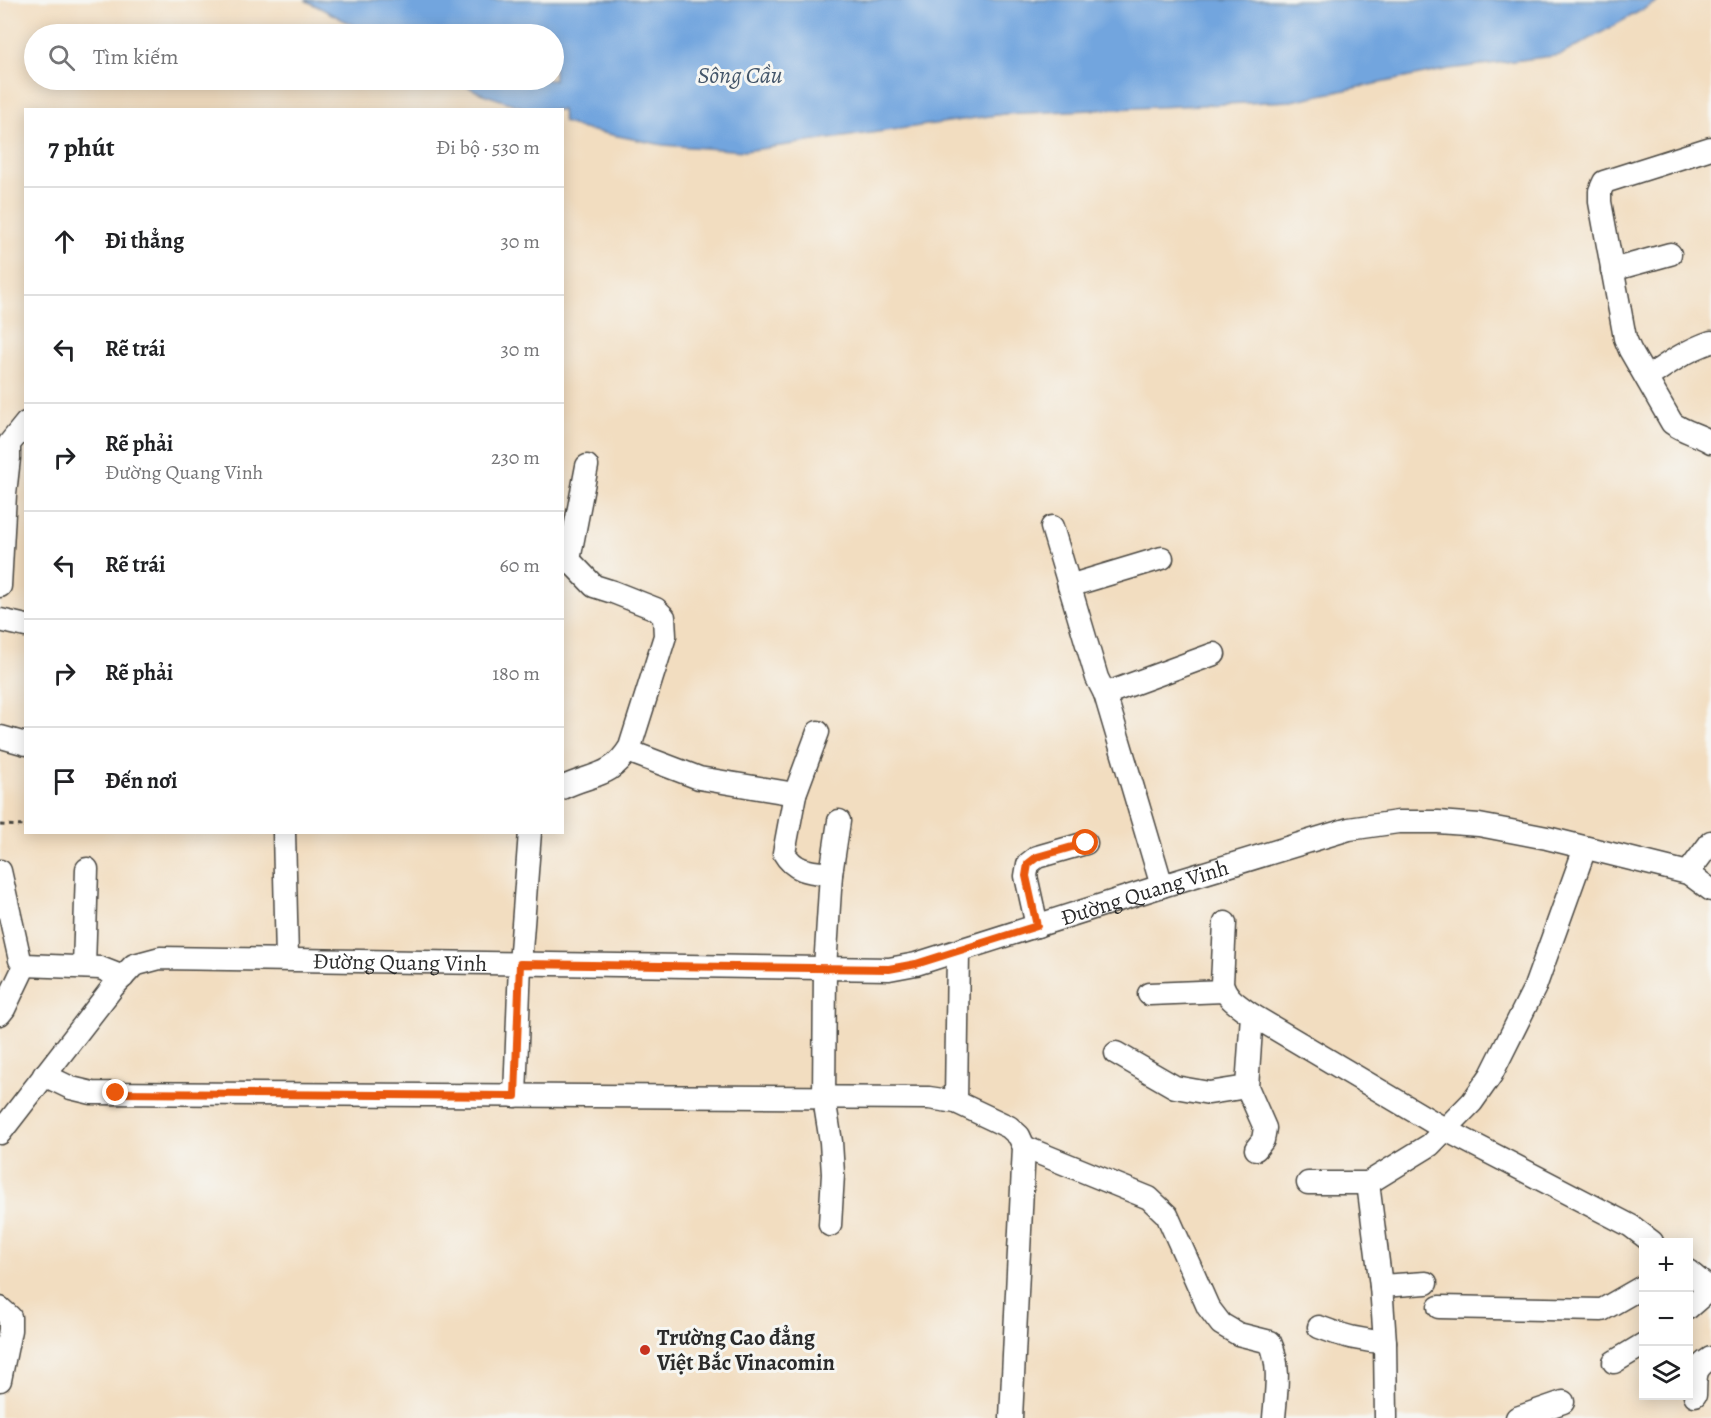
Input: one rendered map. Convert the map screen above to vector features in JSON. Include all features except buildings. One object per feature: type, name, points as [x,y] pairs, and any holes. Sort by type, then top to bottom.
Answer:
[{"type":"street","points":[[1708,437],[1679,428],[1672,423],[1625,339],[1600,202],[1600,191],[1604,182],[1711,148]]},
{"type":"street","points":[[1612,270],[1670,254]]},
{"type":"street","points":[[1647,378],[1672,361],[1711,342]]},
{"type":"street","points":[[0,586],[4,494],[11,452],[24,427]]},
{"type":"street","points":[[564,787],[603,773],[615,766],[628,751],[666,636],[664,617],[656,609],[594,586],[566,559],[587,466]]},
{"type":"street","points":[[1052,527],[1096,678],[1105,693],[1162,886]]},
{"type":"street","points":[[1069,586],[1162,558]]},
{"type":"street","points":[[0,620],[24,626]]},
{"type":"street","points":[[1105,693],[1214,654]]},
{"type":"street","points":[[818,732],[795,794],[784,854],[790,864],[808,872],[831,874]]},
{"type":"street","points":[[0,740],[24,744]]},
{"type":"street","points":[[628,751],[699,778],[795,794]]},
{"type":"street","points":[[830,1225],[833,1174],[824,1098],[825,968],[831,874],[839,821]]},
{"type":"street","name":"Đường Quang Vinh","points":[[0,1132],[113,987],[134,965],[160,958],[889,969],[916,964],[1349,829],[1398,822],[1479,825],[1547,838],[1688,873],[1711,890]]},
{"type":"street","points":[[284,834],[286,959]]},
{"type":"street","points":[[515,1096],[520,964],[530,834]]},
{"type":"street","points":[[1688,873],[1711,842]]},
{"type":"street","points":[[1037,926],[1026,876],[1028,864],[1037,857],[1086,843]]},
{"type":"street","points":[[1308,1183],[1368,1183],[1430,1145],[1472,1101],[1496,1066],[1535,987],[1585,848]]},
{"type":"street","points":[[84,968],[87,869]]},
{"type":"street","points":[[0,871],[20,960],[25,965],[100,968],[123,977]]},
{"type":"street","points":[[1225,924],[1222,983],[1224,991],[1236,1004],[1446,1130],[1631,1226],[1648,1238]]},
{"type":"street","points":[[956,1102],[958,951]]},
{"type":"street","points":[[0,1014],[25,965]]},
{"type":"street","points":[[1149,994],[1224,991]]},
{"type":"street","points":[[1252,1015],[1247,1087],[1265,1128],[1263,1140],[1256,1149]]},
{"type":"street","points":[[1116,1053],[1175,1088],[1209,1093],[1247,1087]]},
{"type":"street","points":[[44,1075],[71,1088],[92,1093],[929,1098],[956,1102],[1009,1127],[1019,1136],[1024,1147],[1011,1418]]},
{"type":"street","points":[[1024,1147],[1149,1198],[1167,1215],[1208,1307],[1221,1324],[1238,1334],[1270,1342],[1275,1353],[1278,1374],[1274,1418]]},
{"type":"street","points":[[1368,1183],[1381,1286],[1385,1342],[1386,1418]]},
{"type":"street","points":[[1693,1274],[1710,1289],[1693,1304]]},
{"type":"street","points":[[1381,1286],[1425,1283]]},
{"type":"street","points":[[1439,1307],[1602,1310],[1639,1290]]},
{"type":"street","points":[[0,1308],[10,1317],[10,1330],[0,1380]]},
{"type":"street","points":[[1319,1327],[1353,1339],[1385,1342]]},
{"type":"street","points":[[1614,1362],[1641,1346]]},
{"type":"street","points":[[1695,1395],[1696,1372],[1699,1366],[1711,1358]]},
{"type":"street","points":[[1517,1418],[1563,1402]]},
{"type":"path","points":[[0,825],[24,826]]},
{"type":"water","name":"Sông Cầu","points":[[305,0],[1660,0],[1561,55],[1449,69],[1291,101],[1004,114],[745,151],[663,145],[583,129],[564,122],[564,108],[525,108],[474,90],[564,90],[564,24],[351,24]]},
{"type":"place","name":"Trường Cao đẳng Việt Bắc Vinacomin","points":[[645,1350]]},
{"type":"route","points":[[116,1093],[515,1096],[520,964],[889,969],[916,964],[1037,926],[1026,876],[1028,864],[1037,857],[1086,843]]}]
